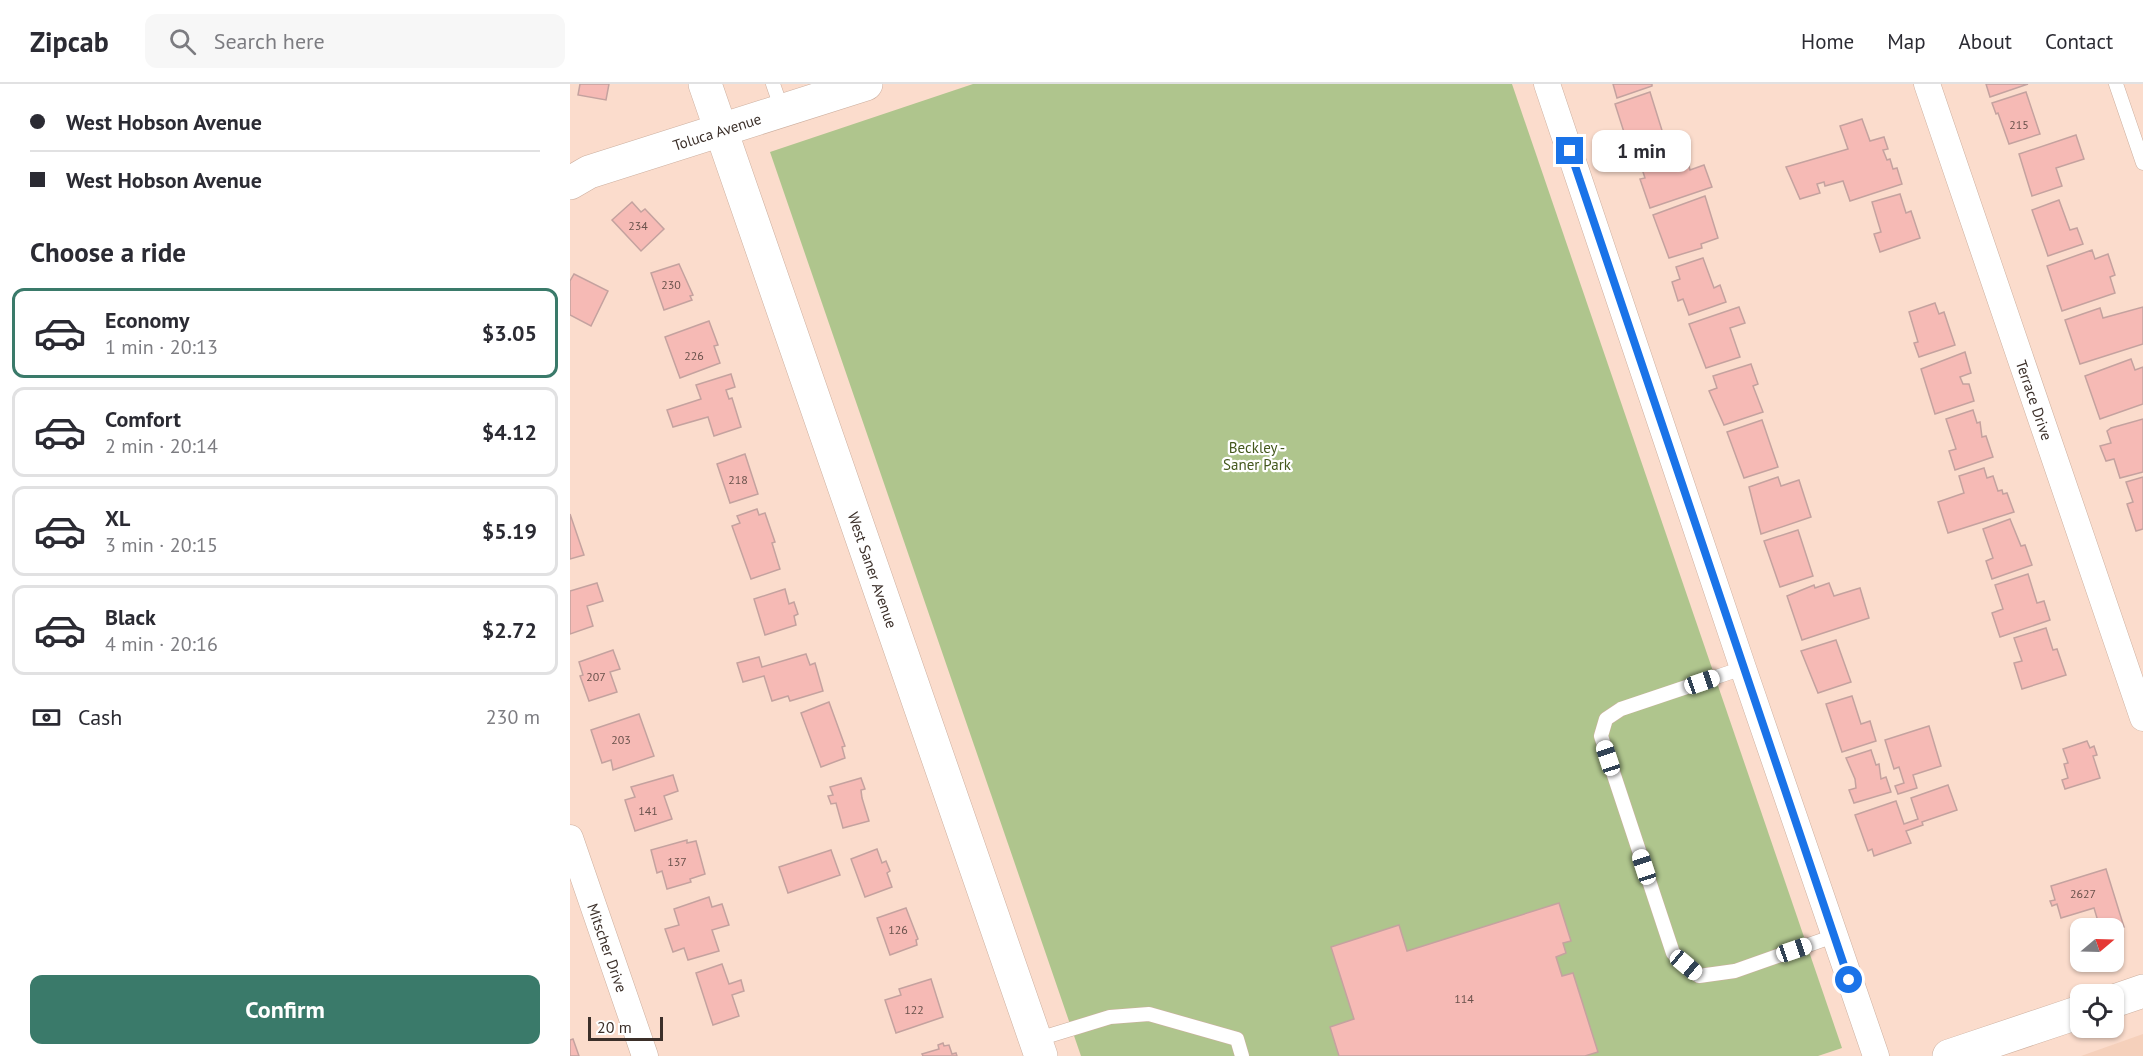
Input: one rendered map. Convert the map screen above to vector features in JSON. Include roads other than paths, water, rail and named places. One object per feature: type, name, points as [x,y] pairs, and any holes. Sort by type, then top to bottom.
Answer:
[{"type":"street","name":"West Saner Avenue","points":[[705,84],[1038,1048]]},
{"type":"street","points":[[1547,84],[1876,1056]]},
{"type":"street","name":"Terrace Drive","points":[[1927,84],[2143,718]]},
{"type":"street","name":"Toluca Avenue","points":[[576,175],[721,130],[778,97],[846,87]]},
{"type":"street","name":"Mitscher Drive","points":[[570,838],[645,1056]]},
{"type":"street","points":[[2124,998],[2143,991]]},
{"type":"street","points":[[1949,1056],[2070,1015]]},
{"type":"lane","points":[[2116,84],[2143,163]]},
{"type":"lane","points":[[1743,668],[1621,709],[1606,719],[1601,736],[1673,953],[1699,976],[1735,971],[1834,936]]},
{"type":"lane","points":[[1038,1048],[1110,1017],[1149,1014],[1236,1039],[1242,1056]]},
{"type":"park label","name":"Beckley - Saner Park","points":[[1257,456]]}]
